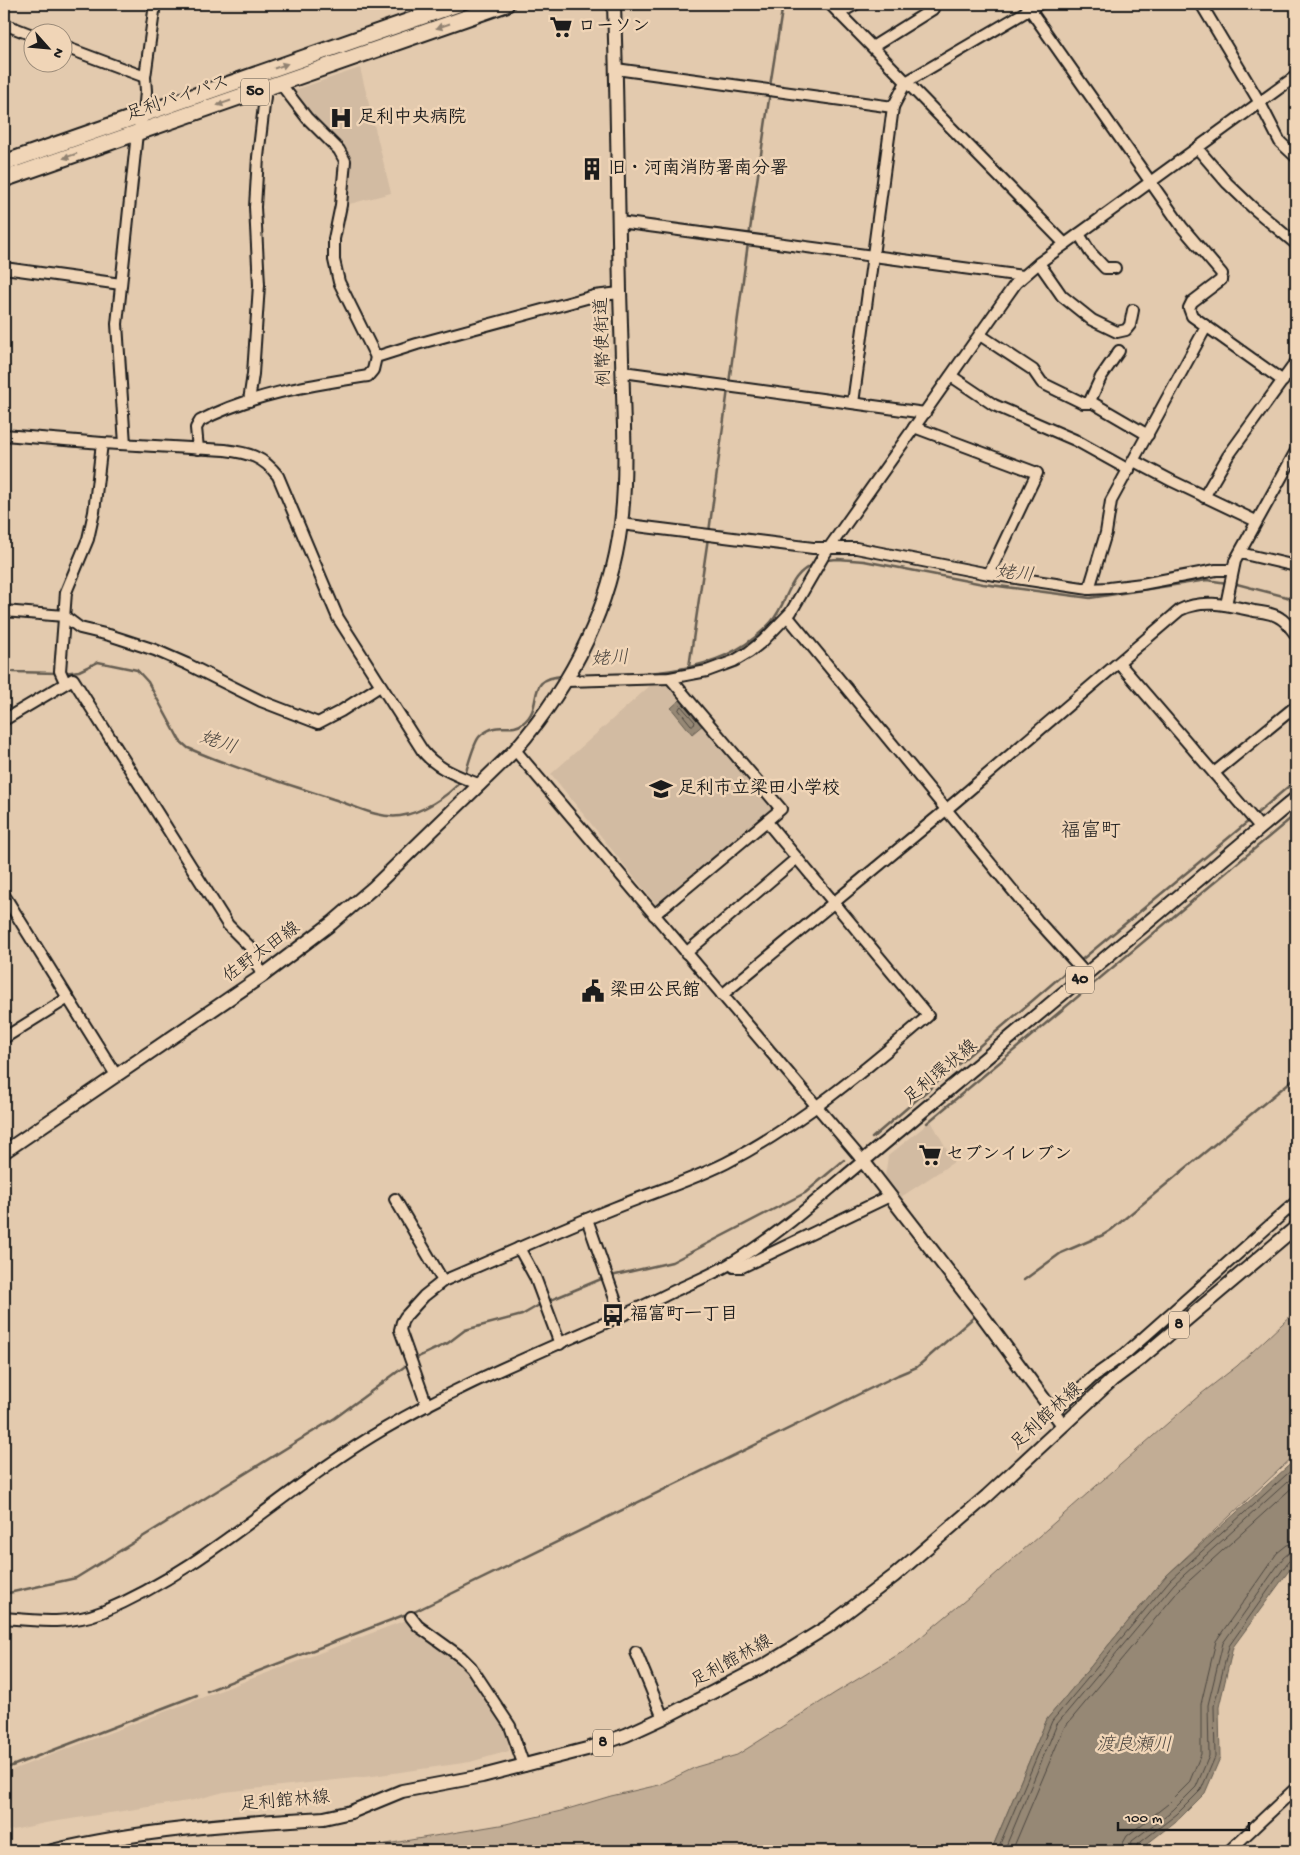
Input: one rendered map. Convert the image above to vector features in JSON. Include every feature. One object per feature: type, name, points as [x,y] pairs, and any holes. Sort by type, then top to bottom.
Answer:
[{"type":"highway","name":"足利バイパス","points":[[4,163],[458,4]]},
{"type":"highway","name":"足利バイパス","points":[[4,179],[506,4]]},
{"type":"main road","name":"例幣使街道","points":[[515,750],[534,728],[569,676],[587,641],[604,600],[617,550],[621,524],[625,466],[614,4]]},
{"type":"main road","name":"佐野太田線","points":[[4,1152],[262,976],[332,923],[374,887],[476,783],[515,750]]},
{"type":"main road","name":"足利環状線","points":[[862,1162],[1296,798]]},
{"type":"main road","points":[[862,1162],[982,1314],[1064,1425]]},
{"type":"main road","name":"足利館林線","points":[[52,1851],[138,1835],[203,1827],[324,1818],[351,1812],[402,1791],[482,1776],[587,1749],[626,1735],[663,1718],[767,1664],[804,1642],[894,1576],[987,1496],[1112,1380],[1140,1359],[1296,1228]]},
{"type":"street","points":[[125,444],[117,324],[137,133],[144,114],[145,77],[155,4]]},
{"type":"street","points":[[830,4],[874,46],[906,82],[1065,244]]},
{"type":"street","points":[[840,13],[856,4]]},
{"type":"street","points":[[854,402],[893,106],[906,82],[1028,7],[1039,4]]},
{"type":"street","points":[[1201,4],[1260,103],[1280,142],[1296,157]]},
{"type":"street","points":[[1028,7],[1182,227],[1222,274],[1221,280],[1190,306],[1192,316],[1283,381]]},
{"type":"street","points":[[874,46],[934,9]]},
{"type":"street","points":[[4,24],[22,31]]},
{"type":"street","points":[[72,50],[145,77]]},
{"type":"street","points":[[616,69],[893,106]]},
{"type":"street","points":[[569,676],[670,678],[707,671],[734,661],[749,652],[788,617],[826,552],[1016,283],[1039,263],[1296,76]]},
{"type":"street","points":[[198,449],[196,428],[200,421],[229,407],[249,401],[311,385],[368,376],[373,370],[376,357],[338,282],[334,260],[334,239],[341,205],[345,161],[339,150],[273,85]]},
{"type":"street","points":[[249,401],[253,374],[259,285],[256,207],[258,157],[273,85]]},
{"type":"street","points":[[1197,148],[1227,183],[1296,244]]},
{"type":"street","points":[[619,222],[874,254],[1023,276]]},
{"type":"street","points":[[1079,234],[1090,252],[1105,268],[1115,268]]},
{"type":"street","points":[[1039,263],[1062,296],[1092,320],[1117,332],[1126,330],[1130,325],[1133,310]]},
{"type":"street","points":[[4,268],[120,284]]},
{"type":"street","points":[[376,357],[594,296],[620,293]]},
{"type":"street","points":[[1090,589],[1106,533],[1111,501],[1206,327]]},
{"type":"street","points":[[980,334],[1033,370],[1042,383],[1083,404],[1093,403],[1148,435]]},
{"type":"street","points":[[1089,403],[1102,377],[1119,351]]},
{"type":"street","points":[[1204,497],[1228,456],[1296,362]]},
{"type":"street","points":[[623,372],[925,413]]},
{"type":"street","points":[[951,376],[994,405],[1256,521]]},
{"type":"street","points":[[914,427],[1037,473],[989,574]]},
{"type":"street","points":[[4,435],[243,452],[264,460],[271,467],[286,493],[338,618],[380,686],[428,758],[440,767],[476,783]]},
{"type":"street","points":[[65,682],[60,671],[66,592],[88,539],[94,512],[102,443]]},
{"type":"street","points":[[1226,605],[1232,572],[1240,553],[1296,451]]},
{"type":"street","points":[[621,524],[813,548],[826,552],[856,548],[989,574],[1090,589],[1142,584],[1216,570],[1232,572]]},
{"type":"street","points":[[1240,553],[1296,566]]},
{"type":"street","points":[[722,996],[947,809],[1180,610],[1188,606],[1208,604],[1226,605],[1274,615],[1285,622],[1296,635]]},
{"type":"street","points":[[4,611],[64,616],[80,628],[155,650],[261,701],[318,723],[380,686]]},
{"type":"street","points":[[788,617],[1037,920],[1087,975]]},
{"type":"street","points":[[1119,662],[1261,828]]},
{"type":"street","points":[[654,915],[781,809],[670,678]]},
{"type":"street","points":[[4,720],[65,682],[73,679],[228,925],[250,947],[262,976]]},
{"type":"street","points":[[1214,773],[1296,706]]},
{"type":"street","points":[[4,1618],[61,1622],[88,1617],[123,1603],[189,1566],[225,1542],[350,1450],[385,1428],[492,1373],[560,1344],[732,1263],[774,1234],[862,1162],[515,750]]},
{"type":"street","points":[[427,1406],[400,1330],[405,1317],[429,1292],[443,1281],[587,1219],[698,1177],[728,1162],[766,1140],[860,1074],[928,1016],[767,822]]},
{"type":"street","points":[[686,953],[797,858]]},
{"type":"street","points":[[4,895],[116,1075]]},
{"type":"street","points":[[4,1038],[68,998]]},
{"type":"street","points":[[732,1263],[734,1267],[742,1267],[890,1196]]},
{"type":"street","points":[[395,1199],[443,1281]]},
{"type":"street","points":[[1054,1412],[1094,1376],[1124,1354],[1296,1202]]},
{"type":"street","points":[[587,1219],[621,1316]]},
{"type":"street","points":[[519,1248],[536,1277],[560,1344]]},
{"type":"street","points":[[411,1617],[418,1626],[461,1657],[471,1667],[510,1726],[524,1766]]},
{"type":"street","points":[[636,1652],[663,1718]]},
{"type":"street","points":[[1229,1851],[1296,1788]]},
{"type":"shaded area","name":"足利中央病院","points":[[360,68],[391,193],[342,206],[341,155],[289,92]]},
{"type":"shaded area","name":"足利市立梁田小学校","points":[[652,684],[672,684],[773,804],[770,815],[658,907],[551,774]]},
{"type":"shaded area","points":[[931,1121],[954,1162],[901,1197],[885,1177],[888,1156]]},
{"type":"shaded area","points":[[1296,1311],[1296,1454],[1166,1576],[1047,1719],[991,1851],[345,1851],[506,1824],[561,1811],[611,1796],[659,1785],[696,1767],[737,1755],[904,1651],[974,1593],[1201,1394],[1237,1366]]},
{"type":"shaded area","points":[[406,1620],[417,1633],[457,1661],[472,1678],[506,1729],[509,1751],[470,1762],[373,1776],[224,1792],[194,1800],[45,1823],[4,1832],[4,1773]]},
{"type":"water","points":[[682,698],[704,724],[692,734],[671,708]]},
{"type":"water","name":"渡良瀬川","points":[[1296,1459],[1296,1561],[1233,1647],[1219,1707],[1220,1758],[1205,1793],[1180,1818],[1138,1851],[991,1851],[1047,1719],[1166,1576]]},
{"type":"waterway","points":[[770,86],[783,4]]},
{"type":"waterway","points":[[749,237],[770,92]]},
{"type":"waterway","points":[[729,383],[748,243]]},
{"type":"waterway","points":[[709,532],[728,389]]},
{"type":"waterway","points":[[689,667],[708,538]]},
{"type":"waterway","name":"姥川","points":[[825,560],[864,561],[983,584],[1090,598],[1207,580],[1227,583]]},
{"type":"waterway","name":"姥川","points":[[574,676],[680,669],[705,663],[729,654],[751,640],[771,622],[799,574],[815,564]]},
{"type":"waterway","name":"姥川","points":[[1233,583],[1296,601]]},
{"type":"waterway","name":"姥川","points":[[64,673],[79,671],[98,662],[137,670],[148,682],[180,741],[188,748],[242,769],[374,814],[400,816],[425,808],[442,798],[462,780]]},
{"type":"waterway","name":"姥川","points":[[4,670],[58,673]]},
{"type":"waterway","name":"姥川","points":[[465,775],[473,748],[480,736],[494,728],[516,727],[523,723],[530,716],[536,694],[543,682],[551,678],[564,676]]},
{"type":"waterway","points":[[1254,816],[1296,780]]},
{"type":"waterway","points":[[927,1123],[1296,814]]},
{"type":"waterway","points":[[1079,962],[1250,820]]},
{"type":"waterway","points":[[872,1138],[1074,965]]},
{"type":"waterway","points":[[1024,1280],[1061,1253],[1111,1230],[1296,1077]]},
{"type":"waterway","points":[[611,1276],[672,1262],[805,1193],[844,1160]]},
{"type":"waterway","points":[[546,1302],[606,1277]]},
{"type":"waterway","points":[[413,1361],[448,1343],[465,1330],[522,1315],[541,1304]]},
{"type":"waterway","points":[[414,1612],[917,1367],[973,1318]]},
{"type":"waterway","points":[[4,1594],[76,1578],[335,1418],[408,1364]]},
{"type":"waterway","points":[[207,1691],[404,1615]]},
{"type":"waterway","points":[[4,1769],[197,1695]]},
{"type":"place","name":"ローソン","points":[[561,27]]},
{"type":"place","name":"足利中央病院","points":[[341,118]]},
{"type":"place","name":"旧・河南消防署南分署","points":[[592,169]]},
{"type":"place","name":"足利市立梁田小学校","points":[[661,789]]},
{"type":"place","name":"梁田公民館","points":[[593,991]]},
{"type":"place","name":"セブンイレブン","points":[[930,1155]]},
{"type":"place","name":"福富町一丁目","points":[[613,1315]]},
{"type":"district","name":"福富町","points":[[1091,832]]}]
